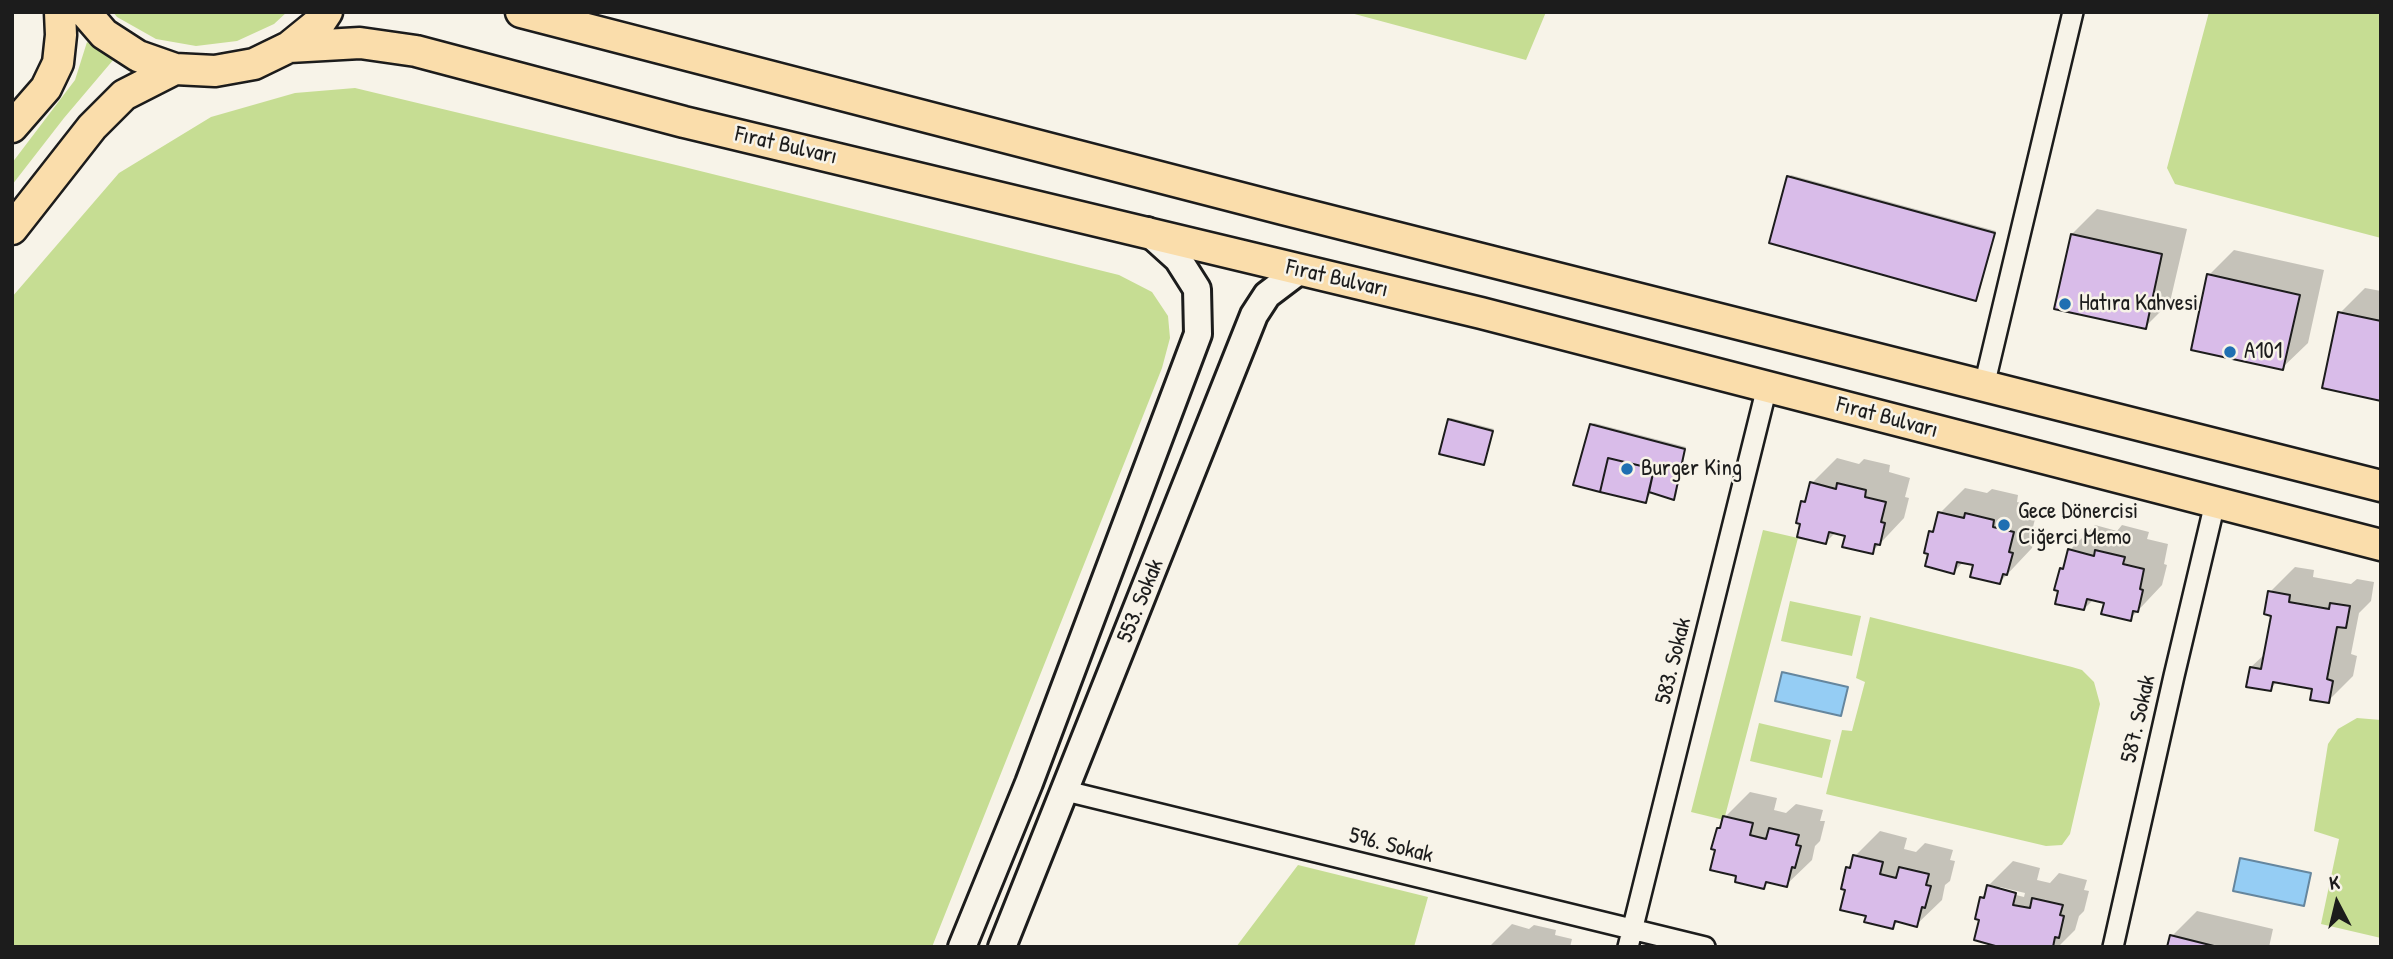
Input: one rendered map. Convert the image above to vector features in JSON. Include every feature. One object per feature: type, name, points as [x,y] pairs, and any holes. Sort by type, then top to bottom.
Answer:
[{"type":"main road","points":[[12,127],[46,88],[58,63],[60,12]]},
{"type":"main road","points":[[85,12],[104,34],[138,56],[175,69],[215,71],[254,64],[289,47],[321,21],[327,12]]},
{"type":"main road","points":[[521,12],[1256,202],[2381,486]]},
{"type":"main road","name":"Fırat Bulvarı","points":[[289,47],[360,43],[416,51],[684,122],[1481,313],[2381,545]]},
{"type":"main road","points":[[12,229],[92,128],[124,95],[175,69]]},
{"type":"main road","points":[[962,947],[1029,783],[1198,334],[1197,289],[1178,259],[1147,231]]},
{"type":"main road","name":"553. Sokak","points":[[1002,947],[1254,315],[1267,295],[1300,270]]},
{"type":"street","points":[[1984,386],[2073,12]]},
{"type":"street","name":"583. Sokak","points":[[1631,938],[1768,387]]},
{"type":"street","name":"587. Sokak","points":[[2113,947],[2215,503]]},
{"type":"street","name":"596. Sokak","points":[[1066,792],[1631,938],[1705,947]]},
{"type":"green space","points":[[113,12],[287,12],[274,24],[237,41],[196,46],[156,39],[117,17]]},
{"type":"green space","points":[[1347,12],[1546,12],[1526,60]]},
{"type":"green space","points":[[2209,12],[2381,12],[2381,238],[2175,184],[2167,168]]},
{"type":"green space","points":[[87,42],[114,59],[12,185],[12,163],[75,80]]},
{"type":"green space","points":[[355,88],[1119,275],[1152,292],[1168,316],[1170,338],[1162,368],[932,947],[12,947],[12,297],[119,173],[211,117],[295,93]]},
{"type":"green space","points":[[1763,530],[1798,538],[1724,820],[1691,812]]},
{"type":"green space","points":[[1790,601],[1861,616],[1852,656],[1781,641]]},
{"type":"green space","points":[[1870,617],[2072,667],[2082,670],[2094,682],[2100,704],[2070,834],[2062,845],[2046,846],[1826,794],[1842,730],[1852,731],[1865,682],[1856,678]]},
{"type":"green space","points":[[2357,718],[2381,720],[2381,938],[2321,924],[2339,839],[2314,831],[2328,744],[2338,729]]},
{"type":"green space","points":[[1759,723],[1831,740],[1822,778],[1750,761]]},
{"type":"green space","points":[[1298,865],[1428,897],[1414,947],[1236,947]]},
{"type":"water","points":[[1782,672],[1848,687],[1841,716],[1775,701]]},
{"type":"water","points":[[2240,858],[2311,873],[2304,906],[2233,891]]},
{"type":"building","points":[[1787,176],[1995,233],[1976,301],[1769,243]]},
{"type":"building","points":[[2071,234],[2162,254],[2146,329],[2054,309]]},
{"type":"building","points":[[2207,274],[2300,295],[2283,370],[2191,350]]},
{"type":"building","points":[[2338,312],[2381,321],[2381,401],[2322,388]]},
{"type":"building","points":[[1448,419],[1493,431],[1484,465],[1439,454]]},
{"type":"building","points":[[1590,424],[1685,449],[1674,500],[1649,492],[1654,469],[1608,458],[1600,492],[1573,485]]},
{"type":"building","points":[[1608,458],[1654,469],[1646,503],[1600,492]]},
{"type":"building","points":[[1810,482],[1836,489],[1837,483],[1866,490],[1865,497],[1886,502],[1881,522],[1885,523],[1880,545],[1875,544],[1873,554],[1842,547],[1845,536],[1829,532],[1826,544],[1797,537],[1800,524],[1796,523],[1801,501],[1805,502]]},
{"type":"building","points":[[1938,512],[1964,518],[1965,513],[1994,520],[1993,527],[2014,532],[2009,552],[2013,553],[2007,575],[2003,574],[2000,584],[1970,577],[1973,565],[1957,562],[1954,574],[1925,566],[1928,554],[1924,553],[1929,531],[1933,532]]},
{"type":"building","points":[[2068,549],[2094,556],[2095,550],[2125,557],[2123,564],[2144,569],[2138,612],[2133,611],[2131,621],[2101,614],[2104,603],[2087,599],[2084,610],[2055,604],[2058,591],[2054,590]]},
{"type":"building","points":[[2268,591],[2290,595],[2289,602],[2329,609],[2330,603],[2350,606],[2346,628],[2337,627],[2327,679],[2333,681],[2329,703],[2310,700],[2312,689],[2273,682],[2271,691],[2246,687],[2250,667],[2261,669],[2271,616],[2264,614]]},
{"type":"building","points":[[1723,816],[1753,823],[1750,835],[1766,839],[1769,828],[1799,835],[1796,845],[1801,846],[1787,887],[1766,882],[1764,889],[1735,882],[1736,876],[1710,870],[1715,850],[1711,849]]},
{"type":"building","points":[[1853,855],[1883,862],[1880,874],[1896,878],[1899,867],[1929,874],[1926,885],[1931,886],[1917,927],[1895,921],[1893,929],[1864,922],[1866,916],[1840,910],[1845,890],[1841,889],[1846,867],[1850,868]]},
{"type":"building","points":[[1987,885],[2016,893],[2013,905],[2030,908],[2032,898],[2063,905],[2060,915],[2064,916],[2059,938],[2055,937],[2053,947],[1999,947],[1974,940],[1979,920],[1975,919],[1980,897],[1984,898]]},
{"type":"building","points":[[2170,935],[2218,947],[2167,947]]},
{"type":"place","name":"Hatıra Kahvesi","points":[[2065,304]]},
{"type":"place","name":"A101","points":[[2230,352]]},
{"type":"place","name":"Burger King","points":[[1627,469]]},
{"type":"place","name":"Gece Dönercisi Ciğerci Memo","points":[[2004,525]]}]
